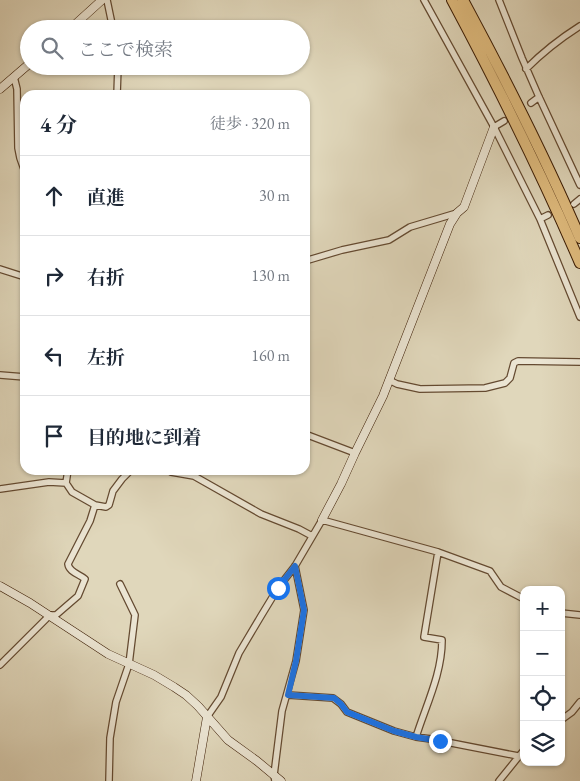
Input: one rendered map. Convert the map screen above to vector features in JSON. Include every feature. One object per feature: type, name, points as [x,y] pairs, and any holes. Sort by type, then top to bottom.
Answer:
[{"type":"highway","points":[[452,0],[520,133],[580,263]]},
{"type":"highway","points":[[463,0],[490,49],[580,238]]},
{"type":"street","points":[[80,20],[102,0]]},
{"type":"street","points":[[107,0],[111,20]]},
{"type":"street","points":[[424,0],[494,127],[540,219],[580,317]]},
{"type":"street","points":[[499,0],[526,69],[580,185]]},
{"type":"street","points":[[526,69],[580,26]]},
{"type":"street","points":[[0,89],[20,72]]},
{"type":"street","points":[[117,90],[118,75]]},
{"type":"street","points":[[14,77],[20,158]]},
{"type":"street","points":[[531,103],[539,97]]},
{"type":"street","points":[[196,781],[207,717],[221,696],[244,645],[278,588],[295,566],[342,484],[383,396],[450,224],[457,213],[464,207],[494,127],[504,120]]},
{"type":"street","points":[[574,204],[580,199]]},
{"type":"street","points":[[310,260],[388,240],[410,227],[457,213]]},
{"type":"street","points":[[540,219],[548,215]]},
{"type":"street","points":[[0,269],[20,275]]},
{"type":"street","points":[[388,380],[420,389],[485,388],[505,383],[510,378],[514,363],[518,361],[580,362]]},
{"type":"street","points":[[0,375],[20,377]]},
{"type":"street","points":[[310,436],[355,453]]},
{"type":"street","points":[[67,475],[66,483],[72,492],[95,505],[104,507],[107,507],[113,491],[126,475]]},
{"type":"street","points":[[188,475],[194,476],[261,514],[312,536]]},
{"type":"street","points":[[0,489],[49,482],[66,483]]},
{"type":"street","points":[[0,665],[50,615],[56,615],[78,596],[85,579],[70,570],[68,564],[90,521],[95,505]]},
{"type":"street","points":[[322,520],[438,552],[490,571],[502,587],[520,597]]},
{"type":"street","points":[[416,737],[435,684],[442,652],[442,640],[424,637],[438,552]]},
{"type":"street","points":[[274,778],[282,711],[296,661],[304,610],[295,566]]},
{"type":"street","points":[[109,781],[111,729],[116,702],[128,664],[135,616],[120,584]]},
{"type":"street","points":[[0,586],[50,615],[102,650],[154,675],[186,695],[228,740],[274,778],[281,781]]},
{"type":"street","points":[[565,613],[580,615]]},
{"type":"street","points":[[288,695],[334,698],[347,712],[394,731],[416,737],[518,756],[499,781]]},
{"type":"street","points":[[565,717],[580,702]]},
{"type":"route","points":[[278,588],[295,566],[304,610],[296,661],[288,695],[334,698],[347,712],[394,731],[440,741]]}]
